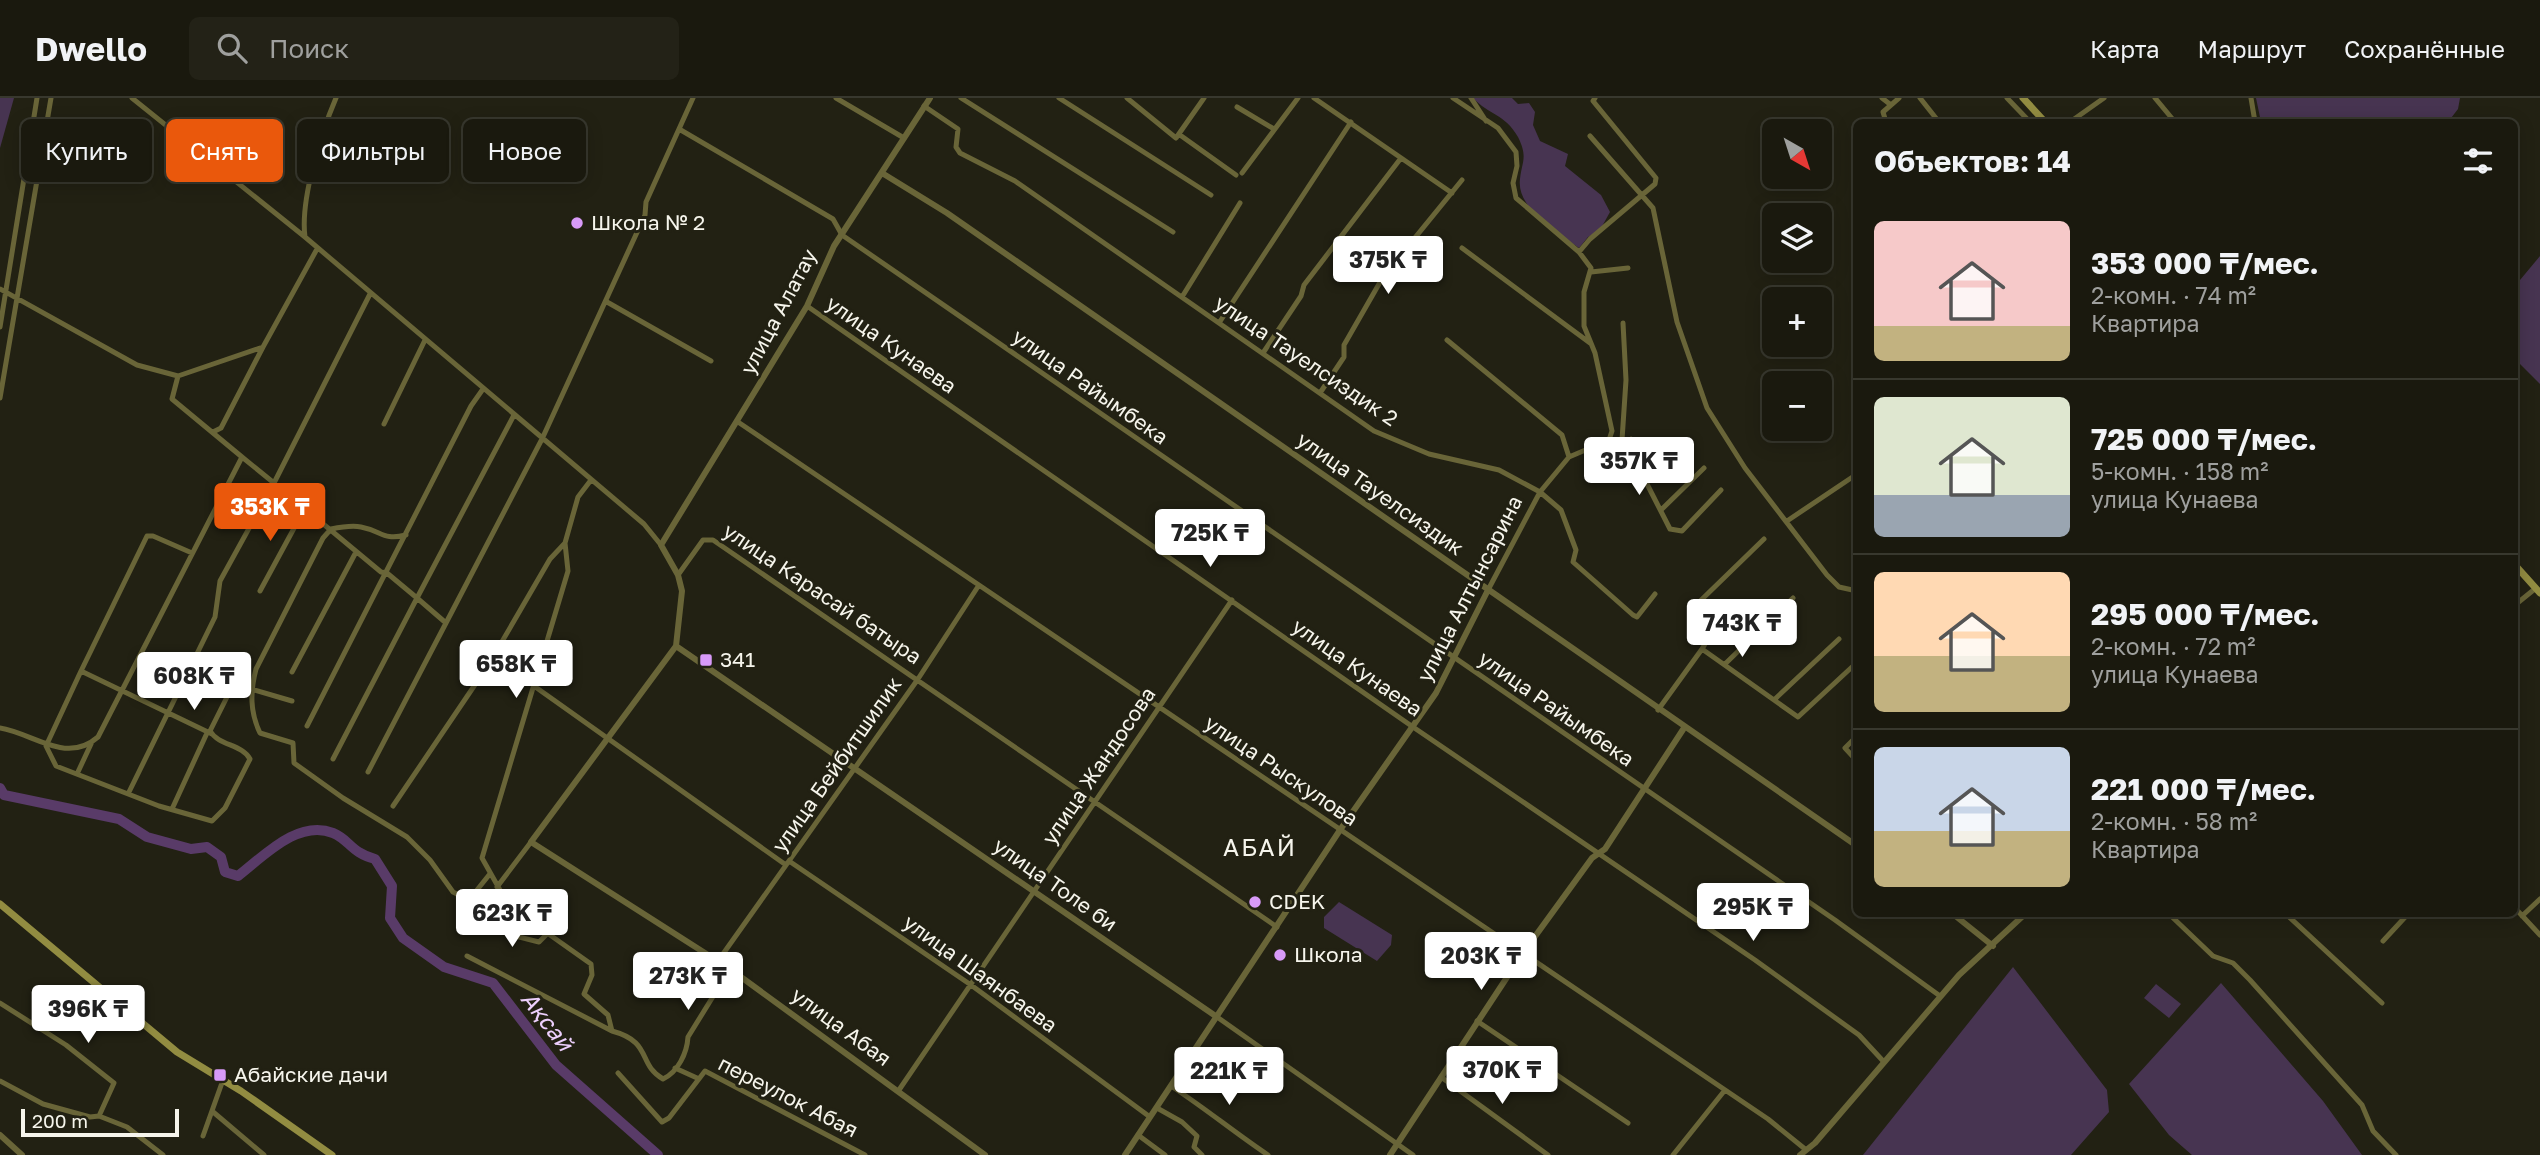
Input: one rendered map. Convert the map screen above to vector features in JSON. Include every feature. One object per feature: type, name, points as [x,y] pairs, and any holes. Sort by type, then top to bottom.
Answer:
[{"type":"main road","points":[[2023,98],[2042,119]]},
{"type":"main road","points":[[2518,568],[2538,591]]},
{"type":"main road","points":[[0,904],[177,1052],[223,1080],[332,1155]]},
{"type":"street","points":[[0,327],[3,291],[37,98]]},
{"type":"street","points":[[0,398],[51,98]]},
{"type":"street","points":[[132,98],[305,237],[644,524],[661,545],[678,575],[682,591],[676,646],[497,887]]},
{"type":"street","points":[[305,237],[303,221],[309,193],[336,98]]},
{"type":"street","points":[[368,772],[542,439],[607,302],[645,215],[646,202],[693,98]]},
{"type":"street","points":[[836,98],[904,138]]},
{"type":"street","name":"улица Алатау","points":[[661,545],[807,306],[842,235],[930,98]]},
{"type":"street","points":[[961,98],[1173,232]]},
{"type":"street","points":[[1059,98],[1211,195]]},
{"type":"street","points":[[1127,98],[1173,138],[1180,135],[1204,98]]},
{"type":"street","points":[[1180,135],[1239,174],[1298,98]]},
{"type":"street","points":[[1314,98],[1452,193]]},
{"type":"street","points":[[1453,98],[1498,128],[1516,152],[1513,193],[1519,204],[1579,252],[1591,272]]},
{"type":"street","points":[[1471,98],[1486,121]]},
{"type":"street","points":[[1579,252],[1655,184],[1657,178],[1594,101],[1595,98]]},
{"type":"street","points":[[1882,98],[1891,105]]},
{"type":"street","points":[[1885,119],[1883,112],[1899,98]]},
{"type":"street","points":[[1920,98],[1937,119]]},
{"type":"street","points":[[2007,98],[2027,119]]},
{"type":"street","points":[[2074,119],[2104,98]]},
{"type":"street","points":[[2155,98],[2170,119]]},
{"type":"street","points":[[2251,98],[2254,119]]},
{"type":"street","name":"улица Тауелсиздик 2","points":[[924,106],[958,129],[956,147],[960,153],[1015,181],[1374,431],[1429,454],[1499,470],[1540,492],[1561,510],[1576,550],[1573,562],[1637,617],[1655,594]]},
{"type":"street","points":[[1237,107],[1275,130]]},
{"type":"street","points":[[1219,323],[1350,122]]},
{"type":"street","name":"улица Райымбека","points":[[679,129],[833,219],[842,235],[1940,996]]},
{"type":"street","points":[[1590,136],[1642,195],[1657,218],[1676,322],[1707,408],[1745,468],[1827,575],[1839,587],[1853,590]]},
{"type":"street","points":[[1263,353],[1301,296],[1304,285],[1401,158]]},
{"type":"street","name":"улица Тауелсиздик","points":[[882,173],[947,213],[1853,843]]},
{"type":"street","points":[[1320,393],[1344,357],[1345,345],[1383,277],[1462,180]]},
{"type":"street","points":[[1182,297],[1240,203]]},
{"type":"street","points":[[1462,248],[1590,343]]},
{"type":"street","points":[[213,432],[221,428],[317,249]]},
{"type":"street","points":[[1591,272],[1628,268]]},
{"type":"street","points":[[1447,340],[1562,435],[1569,457],[1609,440],[1612,431],[1583,313],[1584,292],[1591,272]]},
{"type":"street","points":[[3,291],[137,365],[178,376],[264,347]]},
{"type":"street","points":[[129,792],[215,617],[220,581],[274,483],[370,294]]},
{"type":"street","points":[[607,302],[711,361]]},
{"type":"street","name":"улица Кунаева","points":[[807,306],[1597,854],[1755,960],[1859,1035],[1884,1062]]},
{"type":"street","points":[[1622,440],[1626,380],[1623,323]]},
{"type":"street","points":[[384,424],[425,340]]},
{"type":"street","points":[[178,376],[172,399],[446,623]]},
{"type":"street","points":[[307,726],[321,694],[407,535],[471,406],[483,389]]},
{"type":"street","points":[[333,760],[514,415]]},
{"type":"street","name":"улица Рыскулова","points":[[738,422],[1768,1119],[1805,1149]]},
{"type":"street","points":[[1631,439],[1647,484],[1670,529],[1682,531],[1721,490]]},
{"type":"street","points":[[77,774],[90,744],[98,737],[242,457]]},
{"type":"street","name":"улица Алтынсарина","points":[[1125,1155],[1340,831],[1413,727],[1456,658],[1488,590],[1540,492],[1569,457]]},
{"type":"street","points":[[1661,510],[1704,468]]},
{"type":"street","points":[[1787,521],[1853,477]]},
{"type":"street","points":[[591,480],[578,497],[565,543],[568,571],[482,858],[489,875],[509,906],[591,964],[592,975],[584,995],[608,1015],[612,1031]]},
{"type":"street","points":[[260,591],[305,508]]},
{"type":"street","points":[[407,535],[390,539],[363,527],[331,528],[323,538],[260,661],[252,687],[253,719],[260,733],[290,741],[294,746],[293,763],[343,798],[407,837],[430,860],[448,887],[482,907],[510,936],[539,942],[547,934]]},
{"type":"street","points":[[46,746],[146,536],[153,536],[192,553]]},
{"type":"street","name":"улица Карасай батыра","points":[[678,575],[708,538],[1094,799],[1277,927]]},
{"type":"street","points":[[1658,710],[1709,639],[1709,631],[1695,606],[1764,538]]},
{"type":"street","points":[[393,806],[489,664],[550,559],[565,543]]},
{"type":"street","points":[[292,672],[356,552]]},
{"type":"street","name":"улица Бейбитшилик","points":[[718,961],[918,679],[979,586]]},
{"type":"street","points":[[2518,603],[2538,591]]},
{"type":"street","points":[[1725,664],[1793,598]]},
{"type":"street","name":"улица Жандосова","points":[[899,1090],[1094,799],[1232,600]]},
{"type":"street","points":[[1775,699],[1839,639]]},
{"type":"street","name":"улица Толе би","points":[[676,646],[1217,1017],[1413,1155]]},
{"type":"street","points":[[1702,649],[1798,718],[1852,667]]},
{"type":"street","points":[[46,746],[57,766],[212,821],[225,808],[237,789],[250,759],[247,753],[81,671]]},
{"type":"street","points":[[172,809],[234,683],[292,701]]},
{"type":"street","name":"улица Шаянбаева","points":[[534,686],[787,863],[971,985],[1150,1117]]},
{"type":"street","points":[[1390,1155],[1522,953],[1597,854],[1605,849],[1684,727]]},
{"type":"street","points":[[0,729],[11,730],[46,746],[71,748],[90,744]]},
{"type":"street","points":[[1853,740],[1845,748],[1853,757]]},
{"type":"street","name":"улица Абая","points":[[531,842],[730,969],[985,1155]]},
{"type":"street","points":[[469,900],[489,875]]},
{"type":"street","points":[[2522,916],[2540,899]]},
{"type":"street","points":[[2518,911],[2540,935]]},
{"type":"street","points":[[1957,917],[1993,946]]},
{"type":"street","points":[[1800,1155],[1815,1143],[1959,975],[2022,917]]},
{"type":"street","points":[[2172,917],[2213,956],[2233,963],[2250,980],[2362,1105],[2373,1131],[2396,1155]]},
{"type":"street","points":[[2289,917],[2382,1003]]},
{"type":"street","points":[[2383,941],[2405,917]]},
{"type":"street","points":[[467,957],[612,1031],[634,1039],[659,1076],[666,1078],[688,1050],[688,1037],[730,969]]},
{"type":"street","points":[[0,1003],[66,1045],[114,1083],[99,1116]]},
{"type":"street","points":[[1477,1021],[1628,1123]]},
{"type":"street","points":[[675,1068],[697,1078]]},
{"type":"street","name":"переулок Абая","points":[[618,1073],[662,1122],[673,1114],[697,1078],[705,1071],[865,1155]]},
{"type":"street","points":[[1441,1077],[1548,1155]]},
{"type":"street","points":[[203,1136],[223,1080]]},
{"type":"street","points":[[0,1081],[43,1104],[90,1117],[99,1116],[127,1127],[163,1155]]},
{"type":"street","points":[[1171,1086],[1223,1119],[1237,1134],[1268,1155]]},
{"type":"street","points":[[1673,1155],[1724,1090]]},
{"type":"street","points":[[1157,1108],[1182,1122],[1197,1136],[1194,1147],[1202,1155]]},
{"type":"street","points":[[212,1111],[264,1155]]},
{"type":"street","points":[[1138,1135],[1165,1155]]},
{"type":"street","points":[[0,1136],[22,1155]]},
{"type":"shaded area","points":[[0,98],[14,98],[0,148]]},
{"type":"shaded area","points":[[1473,98],[1512,98],[1518,104],[1529,103],[1535,112],[1533,125],[1540,141],[1568,154],[1565,166],[1601,195],[1610,212],[1600,230],[1588,237],[1579,248],[1532,210],[1521,190],[1524,154],[1518,137],[1508,124]]},
{"type":"shaded area","points":[[2256,98],[2460,98],[2458,109],[2450,119],[2260,119]]},
{"type":"shaded area","points":[[2540,256],[2540,384],[2518,362],[2518,282]]},
{"type":"shaded area","points":[[1339,902],[1392,935],[1391,945],[1377,961],[1324,928],[1324,917]]},
{"type":"shaded area","points":[[2013,967],[2107,1090],[2109,1112],[2071,1155],[1863,1155]]},
{"type":"shaded area","points":[[2221,983],[2323,1101],[2362,1155],[2192,1155],[2169,1135],[2129,1084]]},
{"type":"shaded area","points":[[2156,984],[2181,1004],[2169,1018],[2144,998]]},
{"type":"waterway","name":"Ақсай","points":[[0,788],[4,795],[119,819],[147,837],[191,849],[207,847],[221,857],[225,872],[238,876],[294,835],[320,830],[339,836],[360,853],[375,859],[392,886],[390,918],[403,938],[444,967],[493,983],[556,1065],[658,1155]]},
{"type":"place","name":"Школа № 2","points":[[577,223]]},
{"type":"place","name":"341","points":[[706,660]]},
{"type":"place","name":"CDEK","points":[[1255,902]]},
{"type":"place","name":"Школа","points":[[1280,955]]},
{"type":"place","name":"Абайские дачи","points":[[220,1075]]},
{"type":"district","name":"АБАЙ","points":[[1260,848]]}]
